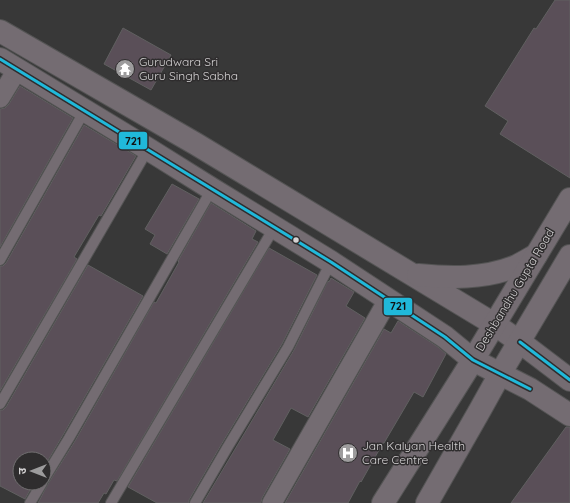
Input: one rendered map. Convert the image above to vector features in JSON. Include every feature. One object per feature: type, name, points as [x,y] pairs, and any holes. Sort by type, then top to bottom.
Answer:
[{"type":"street","points":[[0,31],[196,144],[494,324],[570,380]]},
{"type":"street","points":[[0,98],[8,64],[331,262],[445,337],[473,360],[530,389],[570,414]]},
{"type":"street","name":"Deshbandhu Gupta Road","points":[[383,503],[473,360],[570,199]]},
{"type":"street","points":[[411,274],[447,277],[485,276],[515,267],[536,255]]},
{"type":"street","points":[[427,503],[500,374],[570,256]]},
{"type":"street","points":[[272,503],[388,300]]},
{"type":"lane","points":[[0,260],[85,110]]},
{"type":"lane","points":[[0,404],[148,149]]},
{"type":"lane","points":[[52,466],[212,189]]},
{"type":"lane","points":[[111,503],[274,228]]},
{"type":"lane","points":[[195,503],[288,347],[331,262]]},
{"type":"lane","points":[[30,503],[37,491]]},
{"type":"building","points":[[555,0],[570,0],[570,178],[500,134],[508,121],[485,106],[534,28],[536,29]]},
{"type":"building","points":[[123,28],[171,55],[151,90],[104,64]]},
{"type":"building","points":[[20,86],[73,118],[0,247],[0,109],[5,108],[9,104]]},
{"type":"building","points":[[84,125],[136,156],[101,216],[99,215],[74,257],[77,259],[0,391],[0,266],[3,266],[6,263]]},
{"type":"building","points":[[172,184],[199,199],[167,254],[150,244],[155,235],[145,229]]},
{"type":"building","points":[[211,203],[256,231],[252,239],[258,242],[117,481],[114,480],[106,494],[104,493],[98,503],[38,503],[44,491],[52,491],[52,478],[75,441],[154,302],[156,303],[179,262],[178,261]]},
{"type":"building","points":[[269,248],[317,275],[282,344],[221,445],[189,500],[189,503],[157,503],[128,487]]},
{"type":"building","points":[[88,265],[143,296],[52,454],[52,451],[12,451],[12,491],[30,491],[25,499],[0,486],[0,410],[3,410]]},
{"type":"building","points":[[331,278],[354,292],[346,306],[365,318],[308,417],[291,408],[273,440],[290,449],[262,498],[261,503],[203,503],[294,350],[328,281],[329,282]]},
{"type":"building","points":[[398,321],[438,347],[446,354],[423,397],[414,392],[348,503],[285,503],[384,329],[391,333]]},
{"type":"building","points":[[566,427],[570,427],[570,503],[511,503]]},
{"type":"transit line","name":"721","points":[[0,59],[331,262],[445,337],[473,360],[530,389]]},
{"type":"transit line","name":"721","points":[[520,342],[570,380]]},
{"type":"place","name":"Gurudwara Sri Guru Singh Sabha","points":[[125,69]]},
{"type":"place","name":"Jan Kalyan Health Care Centre","points":[[348,453]]}]
